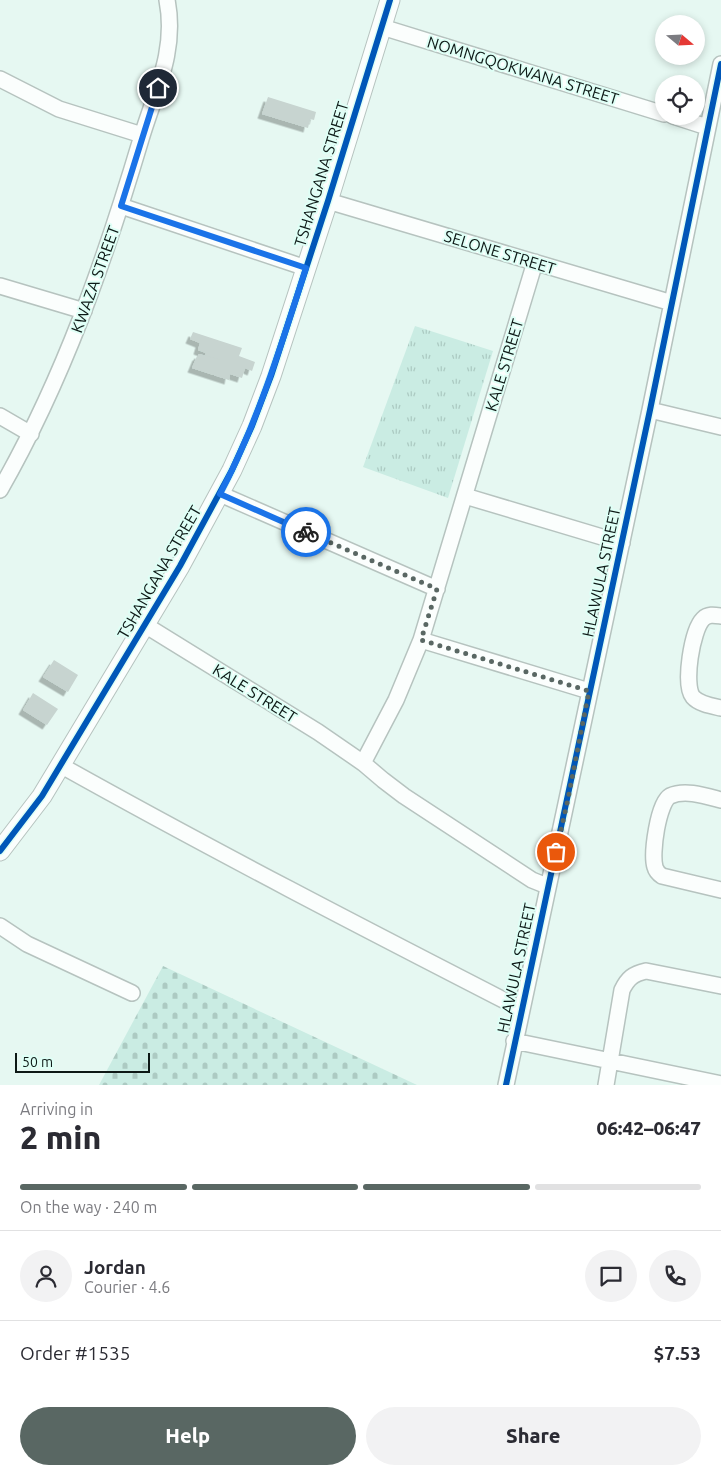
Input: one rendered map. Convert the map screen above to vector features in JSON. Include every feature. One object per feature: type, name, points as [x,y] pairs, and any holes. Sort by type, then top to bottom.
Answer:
[{"type":"street","name":"KWAZA STREET","points":[[0,490],[31,434],[60,370],[84,311],[121,206],[168,57],[170,26],[167,0]]},
{"type":"street","name":"TSHANGANA STREET","points":[[0,851],[42,796],[145,625],[202,528],[252,426],[271,376],[328,201],[390,0]]},
{"type":"street","name":"NOMNGQOKWANA STREET","points":[[382,27],[655,111]]},
{"type":"street","name":"HLAWULA STREET","points":[[506,1085],[547,886],[568,799],[589,691],[622,543],[721,64]]},
{"type":"street","points":[[0,79],[59,109],[142,135]]},
{"type":"street","points":[[701,125],[707,127]]},
{"type":"street","name":"SELONE STREET","points":[[328,201],[672,303]]},
{"type":"street","points":[[121,206],[306,268]]},
{"type":"street","name":"KALE STREET","points":[[363,763],[396,700],[421,640],[535,262]]},
{"type":"street","points":[[0,286],[84,311]]},
{"type":"street","points":[[650,410],[721,427]]},
{"type":"street","points":[[0,416],[31,434]]},
{"type":"street","points":[[220,494],[437,589]]},
{"type":"street","points":[[465,496],[622,543]]},
{"type":"street","points":[[721,616],[713,615],[705,618],[697,628],[688,681],[689,691],[694,698],[721,708]]},
{"type":"street","name":"KALE STREET","points":[[145,625],[318,732],[363,763],[404,796],[532,880],[547,886]]},
{"type":"street","points":[[421,640],[589,691]]},
{"type":"street","points":[[60,765],[281,885],[521,1010]]},
{"type":"street","points":[[721,800],[689,794],[678,794],[669,797],[664,802],[660,813],[654,854],[656,870],[662,876],[721,890]]},
{"type":"street","points":[[0,926],[27,944],[132,993]]},
{"type":"street","points":[[606,1085],[622,990],[627,980],[635,974],[646,971],[721,986]]},
{"type":"street","points":[[514,1041],[721,1084]]},
{"type":"green space","points":[[415,326],[493,351],[448,498],[363,467]]},
{"type":"green space","points":[[163,966],[417,1085],[99,1085]]},
{"type":"building","points":[[268,97],[316,112],[314,120],[310,119],[308,128],[262,114]]},
{"type":"building","points":[[193,332],[242,348],[239,356],[255,362],[252,371],[245,368],[242,378],[230,374],[229,380],[192,368],[199,354],[221,360],[205,355],[206,353],[198,350],[200,343],[190,339]]},
{"type":"building","points":[[54,660],[78,675],[68,692],[43,677]]},
{"type":"building","points":[[33,693],[58,709],[47,725],[23,710]]},
{"type":"cycle path","points":[[0,851],[42,796],[180,566],[232,470],[252,426],[271,376],[328,201],[390,0]]},
{"type":"cycle path","points":[[506,1085],[650,410],[721,64]]},
{"type":"way so far","points":[[306,532],[437,589],[421,640],[589,691],[556,852]]},
{"type":"route","points":[[158,88],[121,206],[306,268],[271,376],[252,426],[220,494],[306,532]]}]
